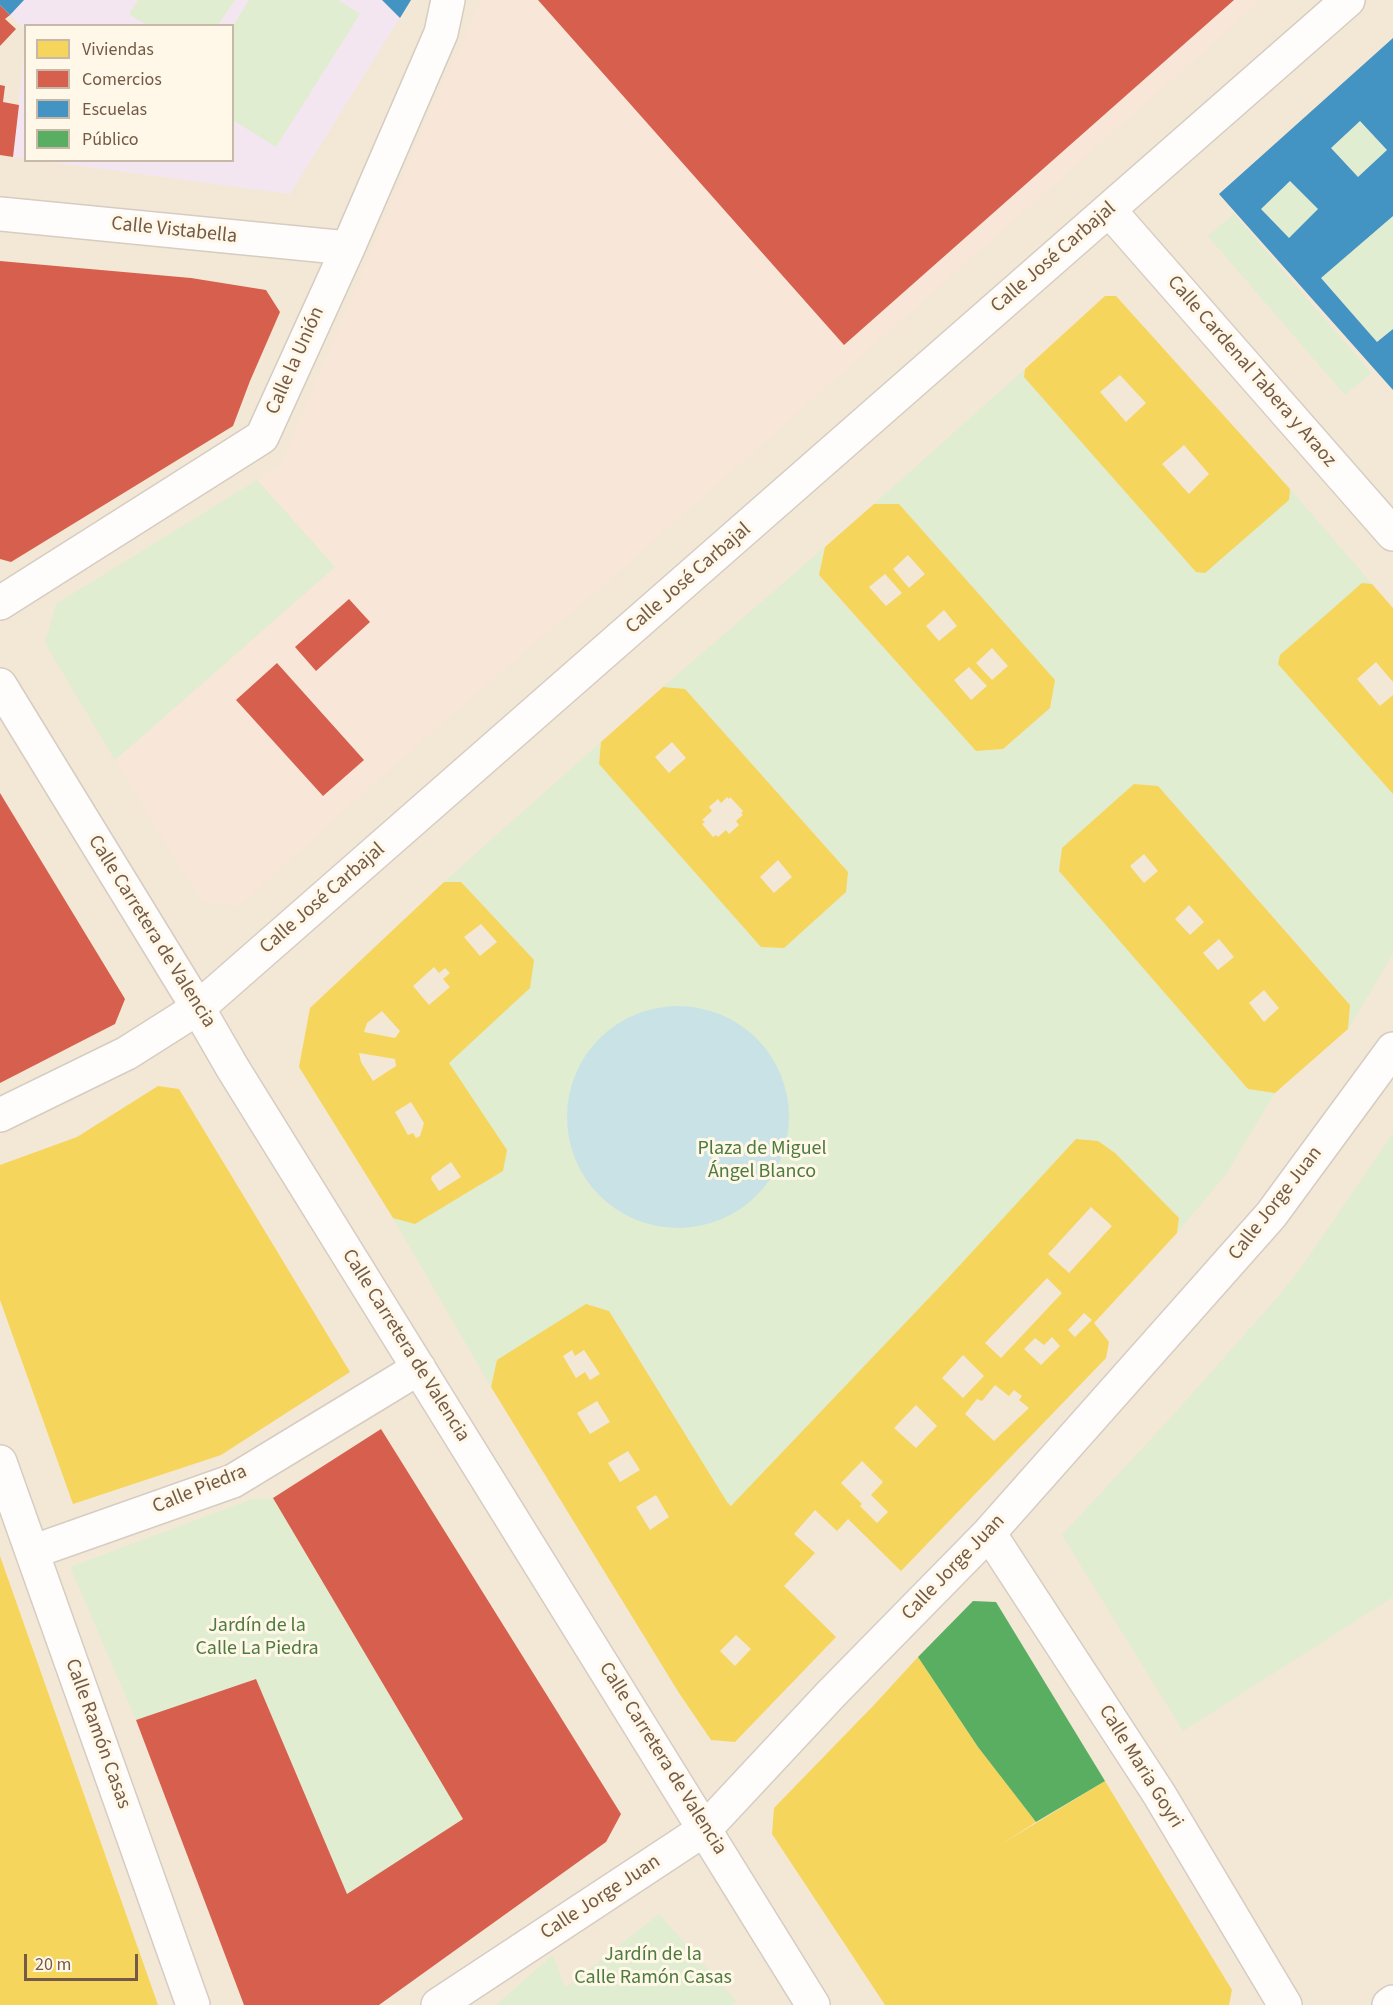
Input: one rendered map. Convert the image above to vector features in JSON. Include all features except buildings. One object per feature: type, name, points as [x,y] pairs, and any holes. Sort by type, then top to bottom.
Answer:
[{"type":"street","name":"Calle la Unión","points":[[0,603],[262,437],[348,248],[441,33],[448,0]]},
{"type":"street","name":"Calle José Carbajal","points":[[0,1115],[127,1053],[198,1008],[1348,0]]},
{"type":"street","name":"Calle Cardenal Tabera y Araoz","points":[[1109,210],[1393,534]]},
{"type":"street","name":"Calle Vistabella","points":[[0,214],[348,248]]},
{"type":"street","name":"Calle Carretera de Valencia","points":[[0,685],[418,1368],[813,2005]]},
{"type":"street","name":"Calle Jorge Juan","points":[[438,2005],[705,1829],[832,1693],[989,1533],[1271,1215],[1393,1049]]},
{"type":"street","name":"Calle Piedra","points":[[32,1552],[233,1481],[418,1368]]},
{"type":"street","name":"Calle Ramón Casas","points":[[0,1462],[193,2005]]},
{"type":"street","name":"Calle Maria Goyri","points":[[989,1533],[1159,1794],[1285,2005]]},
{"type":"street","points":[[1389,2005],[1393,2002]]},
{"type":"shaded area","points":[[0,0],[1393,0],[1393,2005],[0,2005]]},
{"type":"shaded area","points":[[0,0],[411,0],[290,194],[50,162],[234,162],[234,24],[24,24],[24,29],[0,5]]},
{"type":"shaded area","points":[[482,0],[1262,0],[602,587],[379,779],[240,906],[201,901],[115,760],[335,567],[257,480],[281,465],[434,102]]},
{"type":"shaded area","points":[[24,55],[24,158],[13,157]]},
{"type":"green space","points":[[138,0],[235,0],[219,24],[145,24],[129,14]]},
{"type":"green space","points":[[249,0],[338,0],[360,14],[276,147],[234,121],[234,24]]},
{"type":"green space","points":[[1360,121],[1387,150],[1358,177],[1331,148]]},
{"type":"green space","points":[[1290,181],[1318,209],[1289,238],[1261,209]]},
{"type":"green space","points":[[1234,214],[1371,373],[1345,395],[1208,236]]},
{"type":"green space","points":[[1393,216],[1393,329],[1377,342],[1321,278]]},
{"type":"green space","name":"Plaza de Miguel Ángel Blanco","points":[[1025,369],[1024,377],[1196,572],[1289,500],[1290,489],[1372,584],[1362,583],[1280,655],[1279,664],[1393,794],[1393,954],[1348,1029],[1350,1004],[1158,786],[1134,784],[1062,848],[1059,871],[1248,1089],[1275,1093],[1226,1174],[1177,1233],[1179,1218],[1115,1153],[1098,1141],[1076,1139],[949,1277],[731,1506],[609,1311],[497,1360],[491,1387],[393,1218],[415,1224],[503,1171],[506,1151],[449,1063],[534,960],[461,882],[444,882],[601,742],[599,764],[761,947],[784,948],[846,892],[848,872],[685,689],[663,687],[825,547],[819,576],[976,751],[1003,749],[1050,708],[1055,680],[899,504],[874,504]]},
{"type":"green space","points":[[257,480],[335,567],[115,760],[45,643],[56,604]]},
{"type":"green space","points":[[1393,1133],[1393,1597],[1183,1731],[1062,1535],[1276,1299],[1301,1268]]},
{"type":"green space","name":"Jardín de la Calle La Piedra","points":[[273,1498],[463,1819],[347,1894],[256,1679],[136,1720],[70,1567],[252,1499]]},
{"type":"green space","name":"Jardín de la Calle Ramón Casas","points":[[659,1914],[736,2001],[730,2005],[496,2005],[553,1955],[565,1988]]},
{"type":"water","points":[[678,1006],[700,1008],[730,1019],[748,1031],[764,1047],[776,1065],[784,1085],[789,1117],[787,1139],[776,1169],[764,1187],[748,1203],[730,1215],[710,1223],[678,1228],[656,1226],[626,1215],[608,1203],[592,1187],[580,1169],[572,1149],[567,1117],[569,1095],[580,1065],[592,1047],[608,1031],[626,1019],[646,1011]]}]
